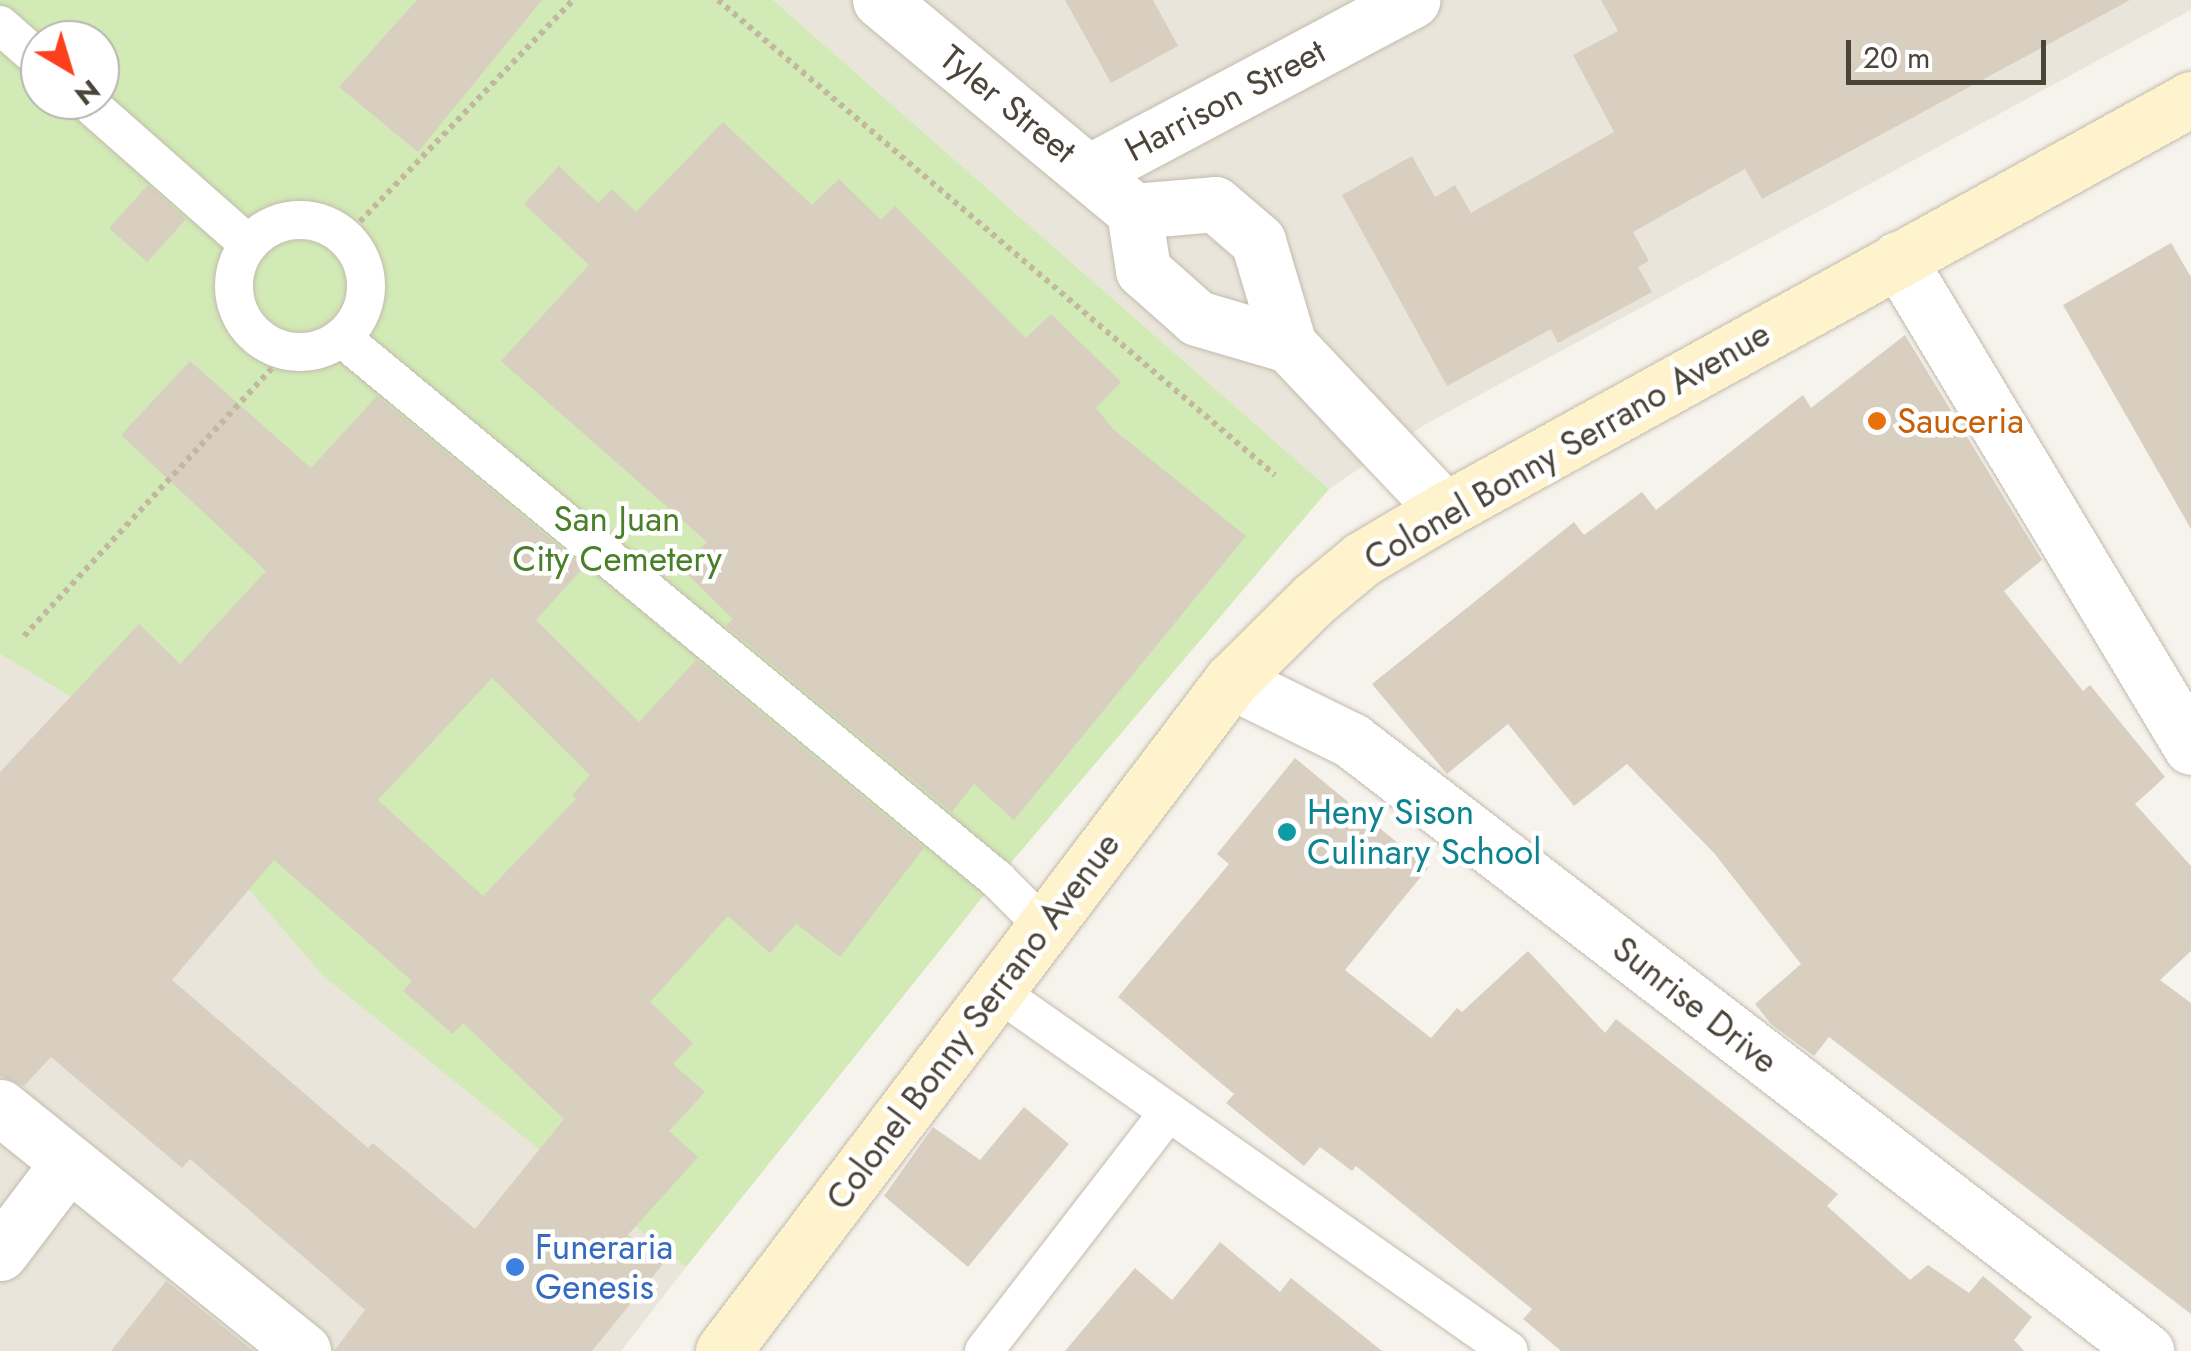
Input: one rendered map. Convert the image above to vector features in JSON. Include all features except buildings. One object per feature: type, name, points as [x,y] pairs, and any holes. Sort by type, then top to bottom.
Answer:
[{"type":"main road","name":"Colonel Bonny Serrano Avenue","points":[[744,1343],[994,989],[1231,681],[1362,559],[2191,100]]},
{"type":"street","name":"Tyler Street","points":[[880,0],[1090,172],[1158,209]]},
{"type":"street","name":"Harrison Street","points":[[1090,172],[1412,0]]},
{"type":"street","points":[[1289,345],[1197,318],[1143,270],[1158,209],[1215,204],[1258,241],[1289,345],[1445,510]]},
{"type":"street","points":[[1898,259],[2191,747]]},
{"type":"street","name":"Sunrise Drive","points":[[1231,681],[1351,740],[2146,1351]]},
{"type":"street","points":[[0,1107],[303,1351]]},
{"type":"street","points":[[0,1253],[68,1163]]},
{"type":"lane","points":[[0,24],[20,42]]},
{"type":"lane","points":[[108,120],[247,243]]},
{"type":"lane","points":[[313,220],[346,236],[366,268],[364,307],[342,338],[316,351],[286,352],[255,338],[237,309],[234,275],[247,243],[277,222],[313,220]]},
{"type":"lane","points":[[342,338],[997,879],[1044,926]]},
{"type":"lane","points":[[994,989],[1509,1351]]},
{"type":"lane","points":[[984,1351],[1167,1114]]},
{"type":"path","points":[[346,236],[573,0]]},
{"type":"path","points":[[718,0],[1274,475]]},
{"type":"path","points":[[24,636],[286,352]]},
{"type":"shaded area","points":[[773,0],[2191,0],[2191,10],[1424,425],[1329,489]]},
{"type":"shaded area","points":[[0,654],[96,712],[324,977],[686,1267],[621,1351],[0,1351]]},
{"type":"green space","name":"San Juan City Cemetery","points":[[0,0],[773,0],[1329,489],[997,879],[686,1267],[324,977],[96,712],[0,654]]},
{"type":"place","name":"Sauceria","points":[[1877,421]]},
{"type":"place","name":"Heny Sison Culinary School","points":[[1287,832]]},
{"type":"place","name":"Funeraria Genesis","points":[[515,1267]]}]
